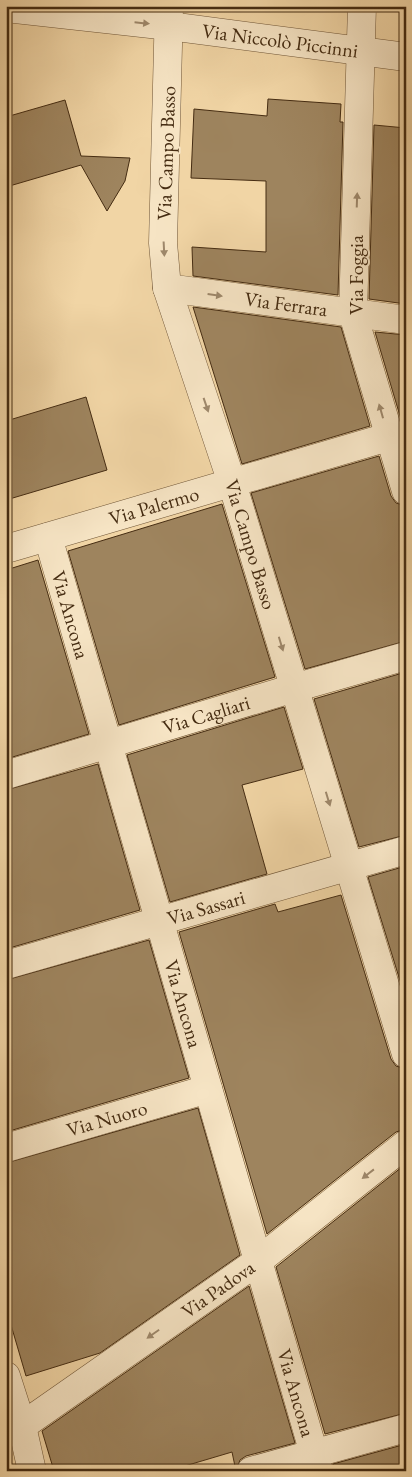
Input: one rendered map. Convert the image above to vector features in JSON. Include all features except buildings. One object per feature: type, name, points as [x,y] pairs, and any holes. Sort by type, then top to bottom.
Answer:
[{"type":"street","name":"Via Foggia","points":[[362,6],[353,314],[388,437],[406,491]]},
{"type":"street","name":"Via Niccolò Piccinni","points":[[6,8],[169,16],[362,52],[406,57]]},
{"type":"street","name":"Via Campo Basso","points":[[169,16],[163,244],[166,288],[232,483],[406,1054]]},
{"type":"street","name":"Via Ferrara","points":[[166,288],[406,320]]},
{"type":"street","name":"Via Palermo","points":[[6,549],[388,437]]},
{"type":"street","name":"Via Ancona","points":[[48,537],[316,1462]]},
{"type":"street","name":"Via Cagliari","points":[[6,775],[406,656]]},
{"type":"street","name":"Via Sassari","points":[[6,965],[406,850]]},
{"type":"street","name":"Via Nuoro","points":[[6,1148],[208,1089]]},
{"type":"street","name":"Via Padova","points":[[22,1426],[258,1261],[406,1144]]},
{"type":"street","points":[[6,1376],[22,1426],[32,1471]]},
{"type":"street","points":[[251,1471],[316,1462],[406,1428]]}]
